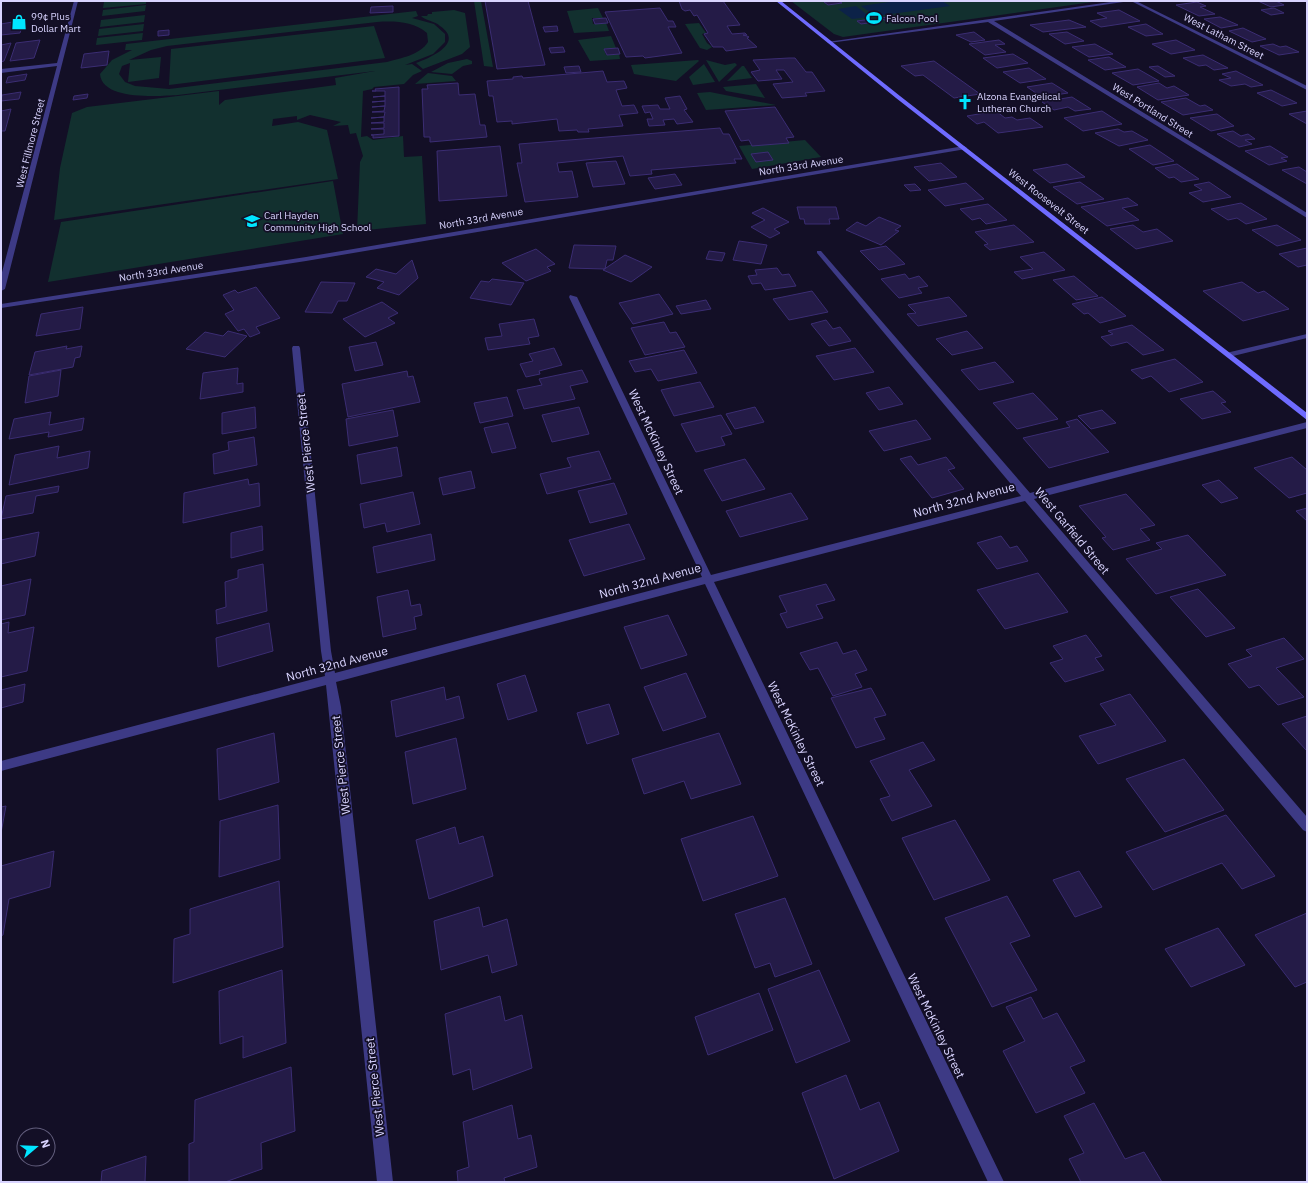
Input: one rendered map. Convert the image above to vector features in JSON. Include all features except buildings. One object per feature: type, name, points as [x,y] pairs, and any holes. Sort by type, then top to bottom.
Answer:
[{"type":"street","name":"West Fillmore Street","points":[[1,289],[76,1]]},
{"type":"street","name":"West Roosevelt Street","points":[[778,1],[1307,417]]},
{"type":"street","points":[[829,42],[1128,1]]},
{"type":"street","name":"West Latham Street","points":[[1133,1],[1307,88]]},
{"type":"street","name":"West Portland Street","points":[[989,20],[1307,216]]},
{"type":"street","points":[[1,71],[59,64]]},
{"type":"street","name":"North 33rd Avenue","points":[[1,306],[306,259],[964,148]]},
{"type":"street","name":"West Garfield Street","points":[[819,252],[1307,826]]},
{"type":"street","name":"West McKinley Street","points":[[573,297],[996,1182]]},
{"type":"street","points":[[1229,355],[1307,336]]},
{"type":"street","name":"West Pierce Street","points":[[296,348],[326,651],[385,1182]]},
{"type":"street","name":"North 32nd Avenue","points":[[1,766],[707,580],[1307,425]]},
{"type":"green space","points":[[146,1],[146,4],[103,8],[104,2]]},
{"type":"green space","points":[[474,1],[481,1],[493,67],[484,66]]},
{"type":"green space","points":[[791,1],[1100,1],[843,37],[834,34]]},
{"type":"green space","points":[[146,5],[145,11],[102,16],[103,10]]},
{"type":"green space","points":[[598,8],[603,18],[592,18],[593,24],[606,23],[609,31],[574,33],[567,11]]},
{"type":"green space","points":[[454,10],[465,13],[470,47],[462,54],[423,69],[416,63],[429,58],[443,49],[449,38],[447,32],[438,24],[421,16],[427,16],[428,14],[432,14],[432,12]]},
{"type":"green space","points":[[416,11],[418,16],[412,18],[434,24],[445,34],[445,42],[433,54],[405,65],[412,64],[422,71],[413,75],[404,84],[374,87],[363,91],[361,137],[367,136],[373,140],[403,136],[404,157],[422,156],[426,224],[357,231],[360,162],[363,156],[356,133],[350,134],[348,125],[333,126],[341,122],[310,115],[297,120],[297,116],[273,119],[272,126],[298,122],[327,130],[338,179],[54,220],[60,168],[72,113],[87,107],[219,91],[219,105],[225,100],[336,85],[335,78],[375,71],[178,95],[133,95],[110,89],[103,83],[100,74],[112,60],[132,50],[125,50],[126,44]],"holes":[[[377,22],[397,22],[416,26],[427,33],[428,42],[415,53],[387,62],[169,89],[135,86],[125,82],[119,74],[122,66],[130,63],[128,82],[159,78],[161,57],[129,60],[151,50],[167,46]]]},
{"type":"green space","points":[[145,15],[144,22],[100,27],[101,20]]},
{"type":"green space","points":[[699,23],[706,33],[702,34],[707,43],[712,47],[707,50],[700,48],[685,24]]},
{"type":"green space","points":[[144,24],[143,31],[98,36],[99,29]]},
{"type":"green space","points":[[374,26],[385,58],[169,85],[171,49]]},
{"type":"green space","points":[[143,33],[142,40],[96,45],[97,38]]},
{"type":"green space","points":[[611,36],[616,48],[604,49],[606,55],[619,54],[620,59],[590,61],[578,40]]},
{"type":"green space","points":[[467,59],[472,61],[472,64],[463,66],[452,74],[431,72],[448,63]]},
{"type":"green space","points":[[706,60],[725,65],[735,63],[737,65],[719,82]]},
{"type":"green space","points":[[699,61],[676,81],[634,74],[631,65]]},
{"type":"green space","points":[[704,64],[715,82],[693,85],[689,77]]},
{"type":"green space","points":[[742,66],[744,66],[752,78],[727,81]]},
{"type":"green space","points":[[428,73],[452,76],[456,81],[415,84]]},
{"type":"green space","points":[[756,84],[765,98],[726,91],[723,87]]},
{"type":"green space","points":[[710,92],[776,105],[706,110],[697,93]]},
{"type":"green space","points":[[805,140],[821,157],[752,169],[739,146]]},
{"type":"green space","points":[[333,181],[343,234],[48,282],[61,222]]},
{"type":"water","points":[[896,1],[942,1],[950,6],[876,16],[861,6]]},
{"type":"water","points":[[856,6],[870,17],[852,19],[838,9]]},
{"type":"place","name":"Falcon Pool","points":[[874,18]]},
{"type":"place","name":"99¢ Plus Dollar Mart","points":[[19,22]]},
{"type":"place","name":"Alzona Evangelical Lutheran Church","points":[[965,102]]},
{"type":"place","name":"Carl Hayden Community High School","points":[[252,221]]}]
